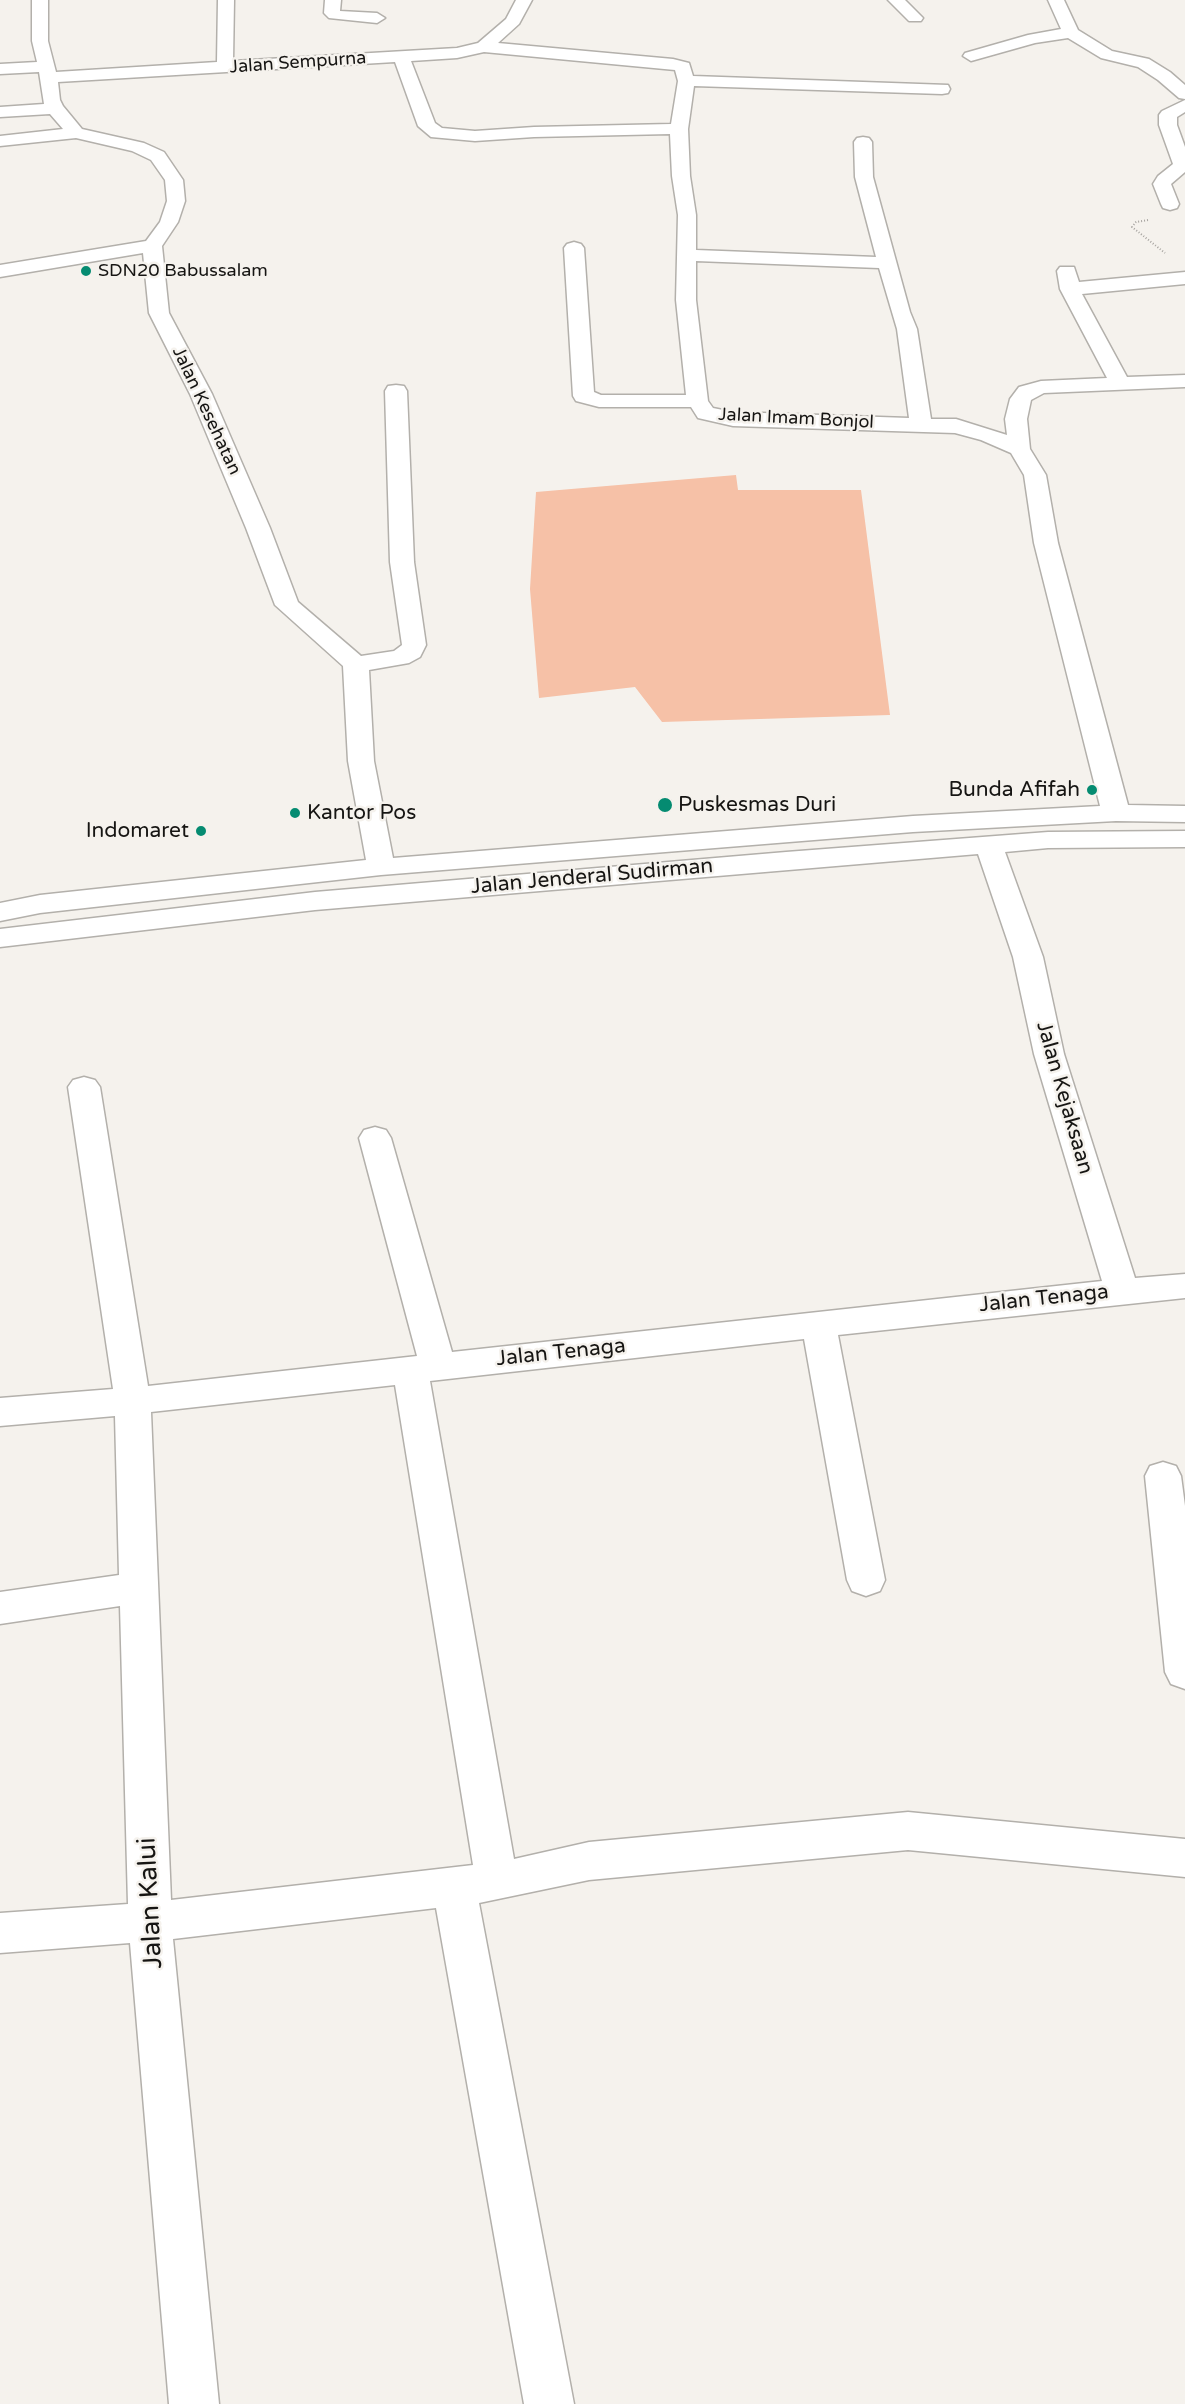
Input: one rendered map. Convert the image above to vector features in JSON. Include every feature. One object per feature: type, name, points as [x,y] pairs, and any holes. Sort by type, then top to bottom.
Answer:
[{"type":"street","points":[[40,0],[40,41],[48,72],[51,100],[76,133]]},
{"type":"street","points":[[225,68],[226,0]]},
{"type":"street","points":[[333,0],[332,13],[335,15],[377,18]]},
{"type":"street","points":[[484,47],[513,21],[524,0]]},
{"type":"street","points":[[896,0],[915,18]]},
{"type":"street","points":[[1056,0],[1071,33],[1107,55],[1143,63],[1164,75],[1185,94]]},
{"type":"street","points":[[971,56],[1034,38],[1071,33]]},
{"type":"street","points":[[484,47],[673,64],[683,68],[686,81],[942,90]]},
{"type":"street","name":"Jalan Sempurna","points":[[0,69],[48,72],[225,68],[457,53],[484,47]]},
{"type":"street","points":[[401,56],[427,126],[436,133],[475,136],[534,132],[679,129]]},
{"type":"street","name":"Jalan Imam Bonjol","points":[[686,81],[679,129],[681,176],[687,215],[686,300],[697,401],[706,413],[723,418],[956,426],[989,435],[1019,448]]},
{"type":"street","points":[[1170,204],[1162,184],[1183,165],[1168,125],[1167,115],[1185,105]]},
{"type":"street","points":[[0,112],[55,108]]},
{"type":"street","points":[[0,141],[76,133],[138,147],[158,156],[174,180],[176,201],[169,222],[152,246],[0,271]]},
{"type":"street","points":[[862,142],[864,177],[900,312],[907,329],[921,424]]},
{"type":"street","name":"Jalan Kesehatan","points":[[152,246],[159,313],[201,394],[258,528],[287,605],[356,664]]},
{"type":"street","points":[[574,248],[584,396],[598,401],[697,401]]},
{"type":"street","points":[[686,255],[888,263]]},
{"type":"street","points":[[1120,383],[1069,280],[1185,278]]},
{"type":"street","points":[[1116,813],[1046,543],[1035,476],[1019,448],[1016,419],[1021,399],[1027,392],[1041,387],[1185,381]]},
{"type":"street","points":[[381,867],[361,761],[356,664],[400,658],[411,652],[414,645],[402,562],[396,391]]},
{"type":"street","name":"Jalan Jenderal Sudirman","points":[[0,938],[186,901],[381,867],[913,824],[1116,813],[1185,814]]},
{"type":"street","name":"Jalan Jenderal Sudirman","points":[[0,912],[39,904],[327,900],[1047,840],[1185,839]]},
{"type":"street","name":"Jalan Kejaksaan","points":[[989,846],[1028,957],[1049,1054],[1122,1291]]},
{"type":"street","name":"Jalan Kalui","points":[[84,1087],[133,1401],[150,1922],[194,2404]]},
{"type":"street","points":[[375,1138],[424,1368],[475,1885],[549,2404]]},
{"type":"street","points":[[1122,1291],[1185,1286]]},
{"type":"street","name":"Jalan Tenaga","points":[[0,1412],[133,1401],[1122,1291]]},
{"type":"street","points":[[819,1324],[866,1580]]},
{"type":"street","points":[[1163,1476],[1185,1672]]},
{"type":"street","points":[[0,1608],[139,1588]]},
{"type":"street","points":[[0,1933],[150,1922],[475,1885],[589,1861],[908,1831],[1185,1858]]},
{"type":"path","points":[[1169,256],[1132,227],[1136,222],[1173,214],[1174,210],[1170,204]]},
{"type":"shaded area","points":[[736,475],[738,490],[861,490],[890,715],[662,722],[635,687],[539,698],[530,589],[536,492]]},
{"type":"place","name":"SDN20 Babussalam","points":[[86,271]]},
{"type":"place","name":"Bunda Afifah","points":[[1092,790]]},
{"type":"place","name":"Puskesmas Duri","points":[[665,805]]},
{"type":"place","name":"Kantor Pos","points":[[295,813]]},
{"type":"place","name":"Indomaret","points":[[201,831]]}]
